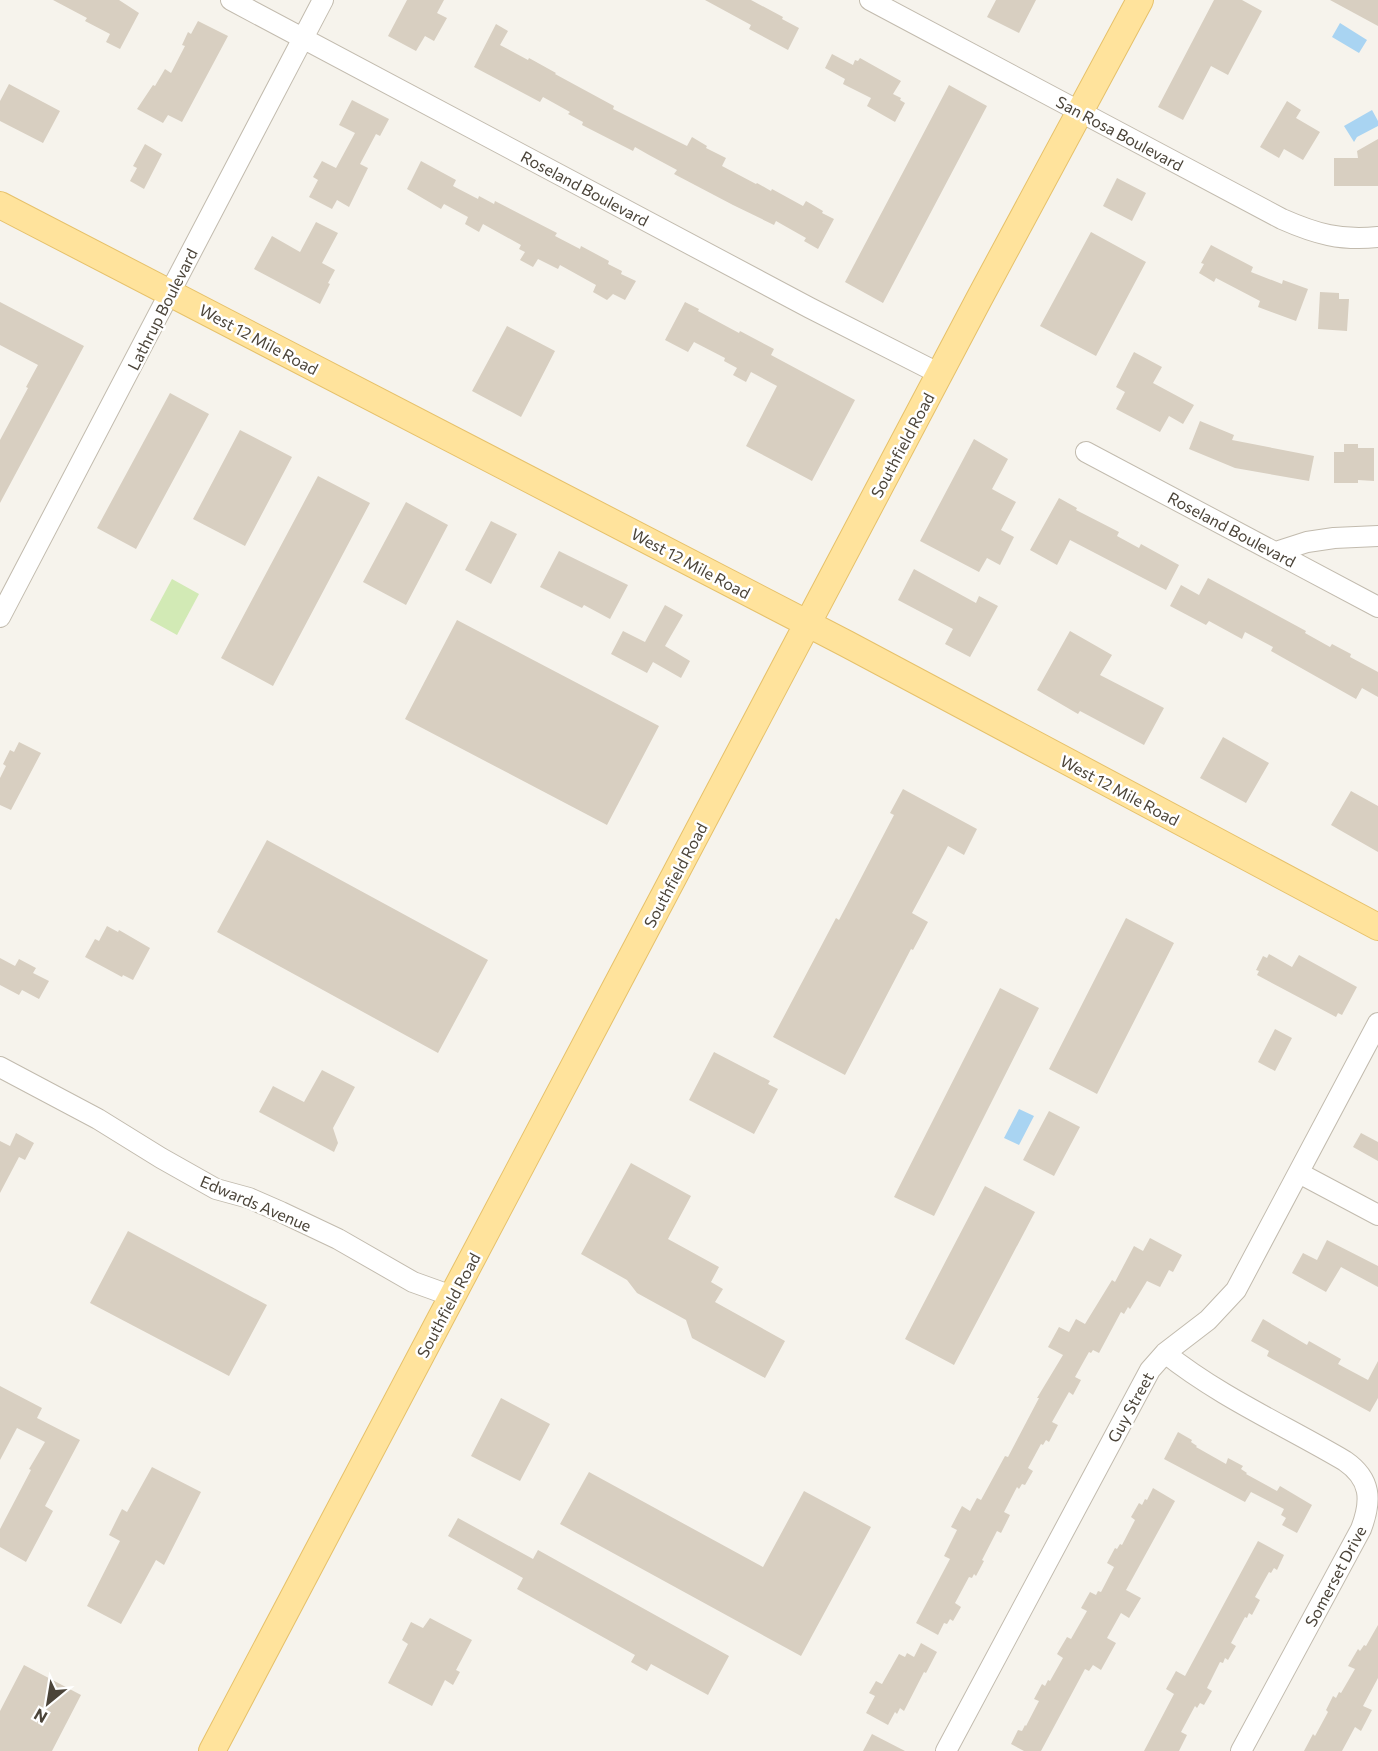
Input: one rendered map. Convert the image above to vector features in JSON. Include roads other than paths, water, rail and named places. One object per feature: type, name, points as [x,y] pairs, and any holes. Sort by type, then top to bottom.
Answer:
[{"type":"main road","name":"Southfield Road","points":[[212,1751],[1140,0]]},
{"type":"main road","name":"West 12 Mile Road","points":[[0,205],[808,624],[1378,927]]},
{"type":"street","name":"Roseland Boulevard","points":[[231,0],[810,308],[940,374]]},
{"type":"street","name":"Lathrup Boulevard","points":[[0,617],[323,0]]},
{"type":"street","name":"San Rosa Boulevard","points":[[870,0],[1300,227],[1332,237],[1348,239],[1378,237]]},
{"type":"street","name":"Roseland Boulevard","points":[[1086,452],[1378,607]]},
{"type":"street","points":[[1276,552],[1307,542],[1378,536]]},
{"type":"street","name":"Guy Street","points":[[946,1751],[1144,1380],[1155,1362],[1208,1320],[1236,1290],[1378,1023]]},
{"type":"street","name":"Edwards Avenue","points":[[0,1067],[98,1119],[216,1189],[249,1198],[281,1212],[338,1239],[413,1282],[452,1296]]},
{"type":"street","points":[[1299,1173],[1378,1215]]},
{"type":"street","name":"Somerset Drive","points":[[1165,1353],[1224,1395],[1346,1461],[1362,1476],[1366,1485],[1368,1507],[1361,1529],[1241,1751]]},
{"type":"water","points":[[1340,23],[1367,40],[1359,53],[1332,37]]},
{"type":"water","points":[[1372,110],[1378,126],[1357,137],[1354,142],[1344,126]]},
{"type":"water","points":[[1019,1109],[1034,1116],[1019,1145],[1004,1138]]}]
